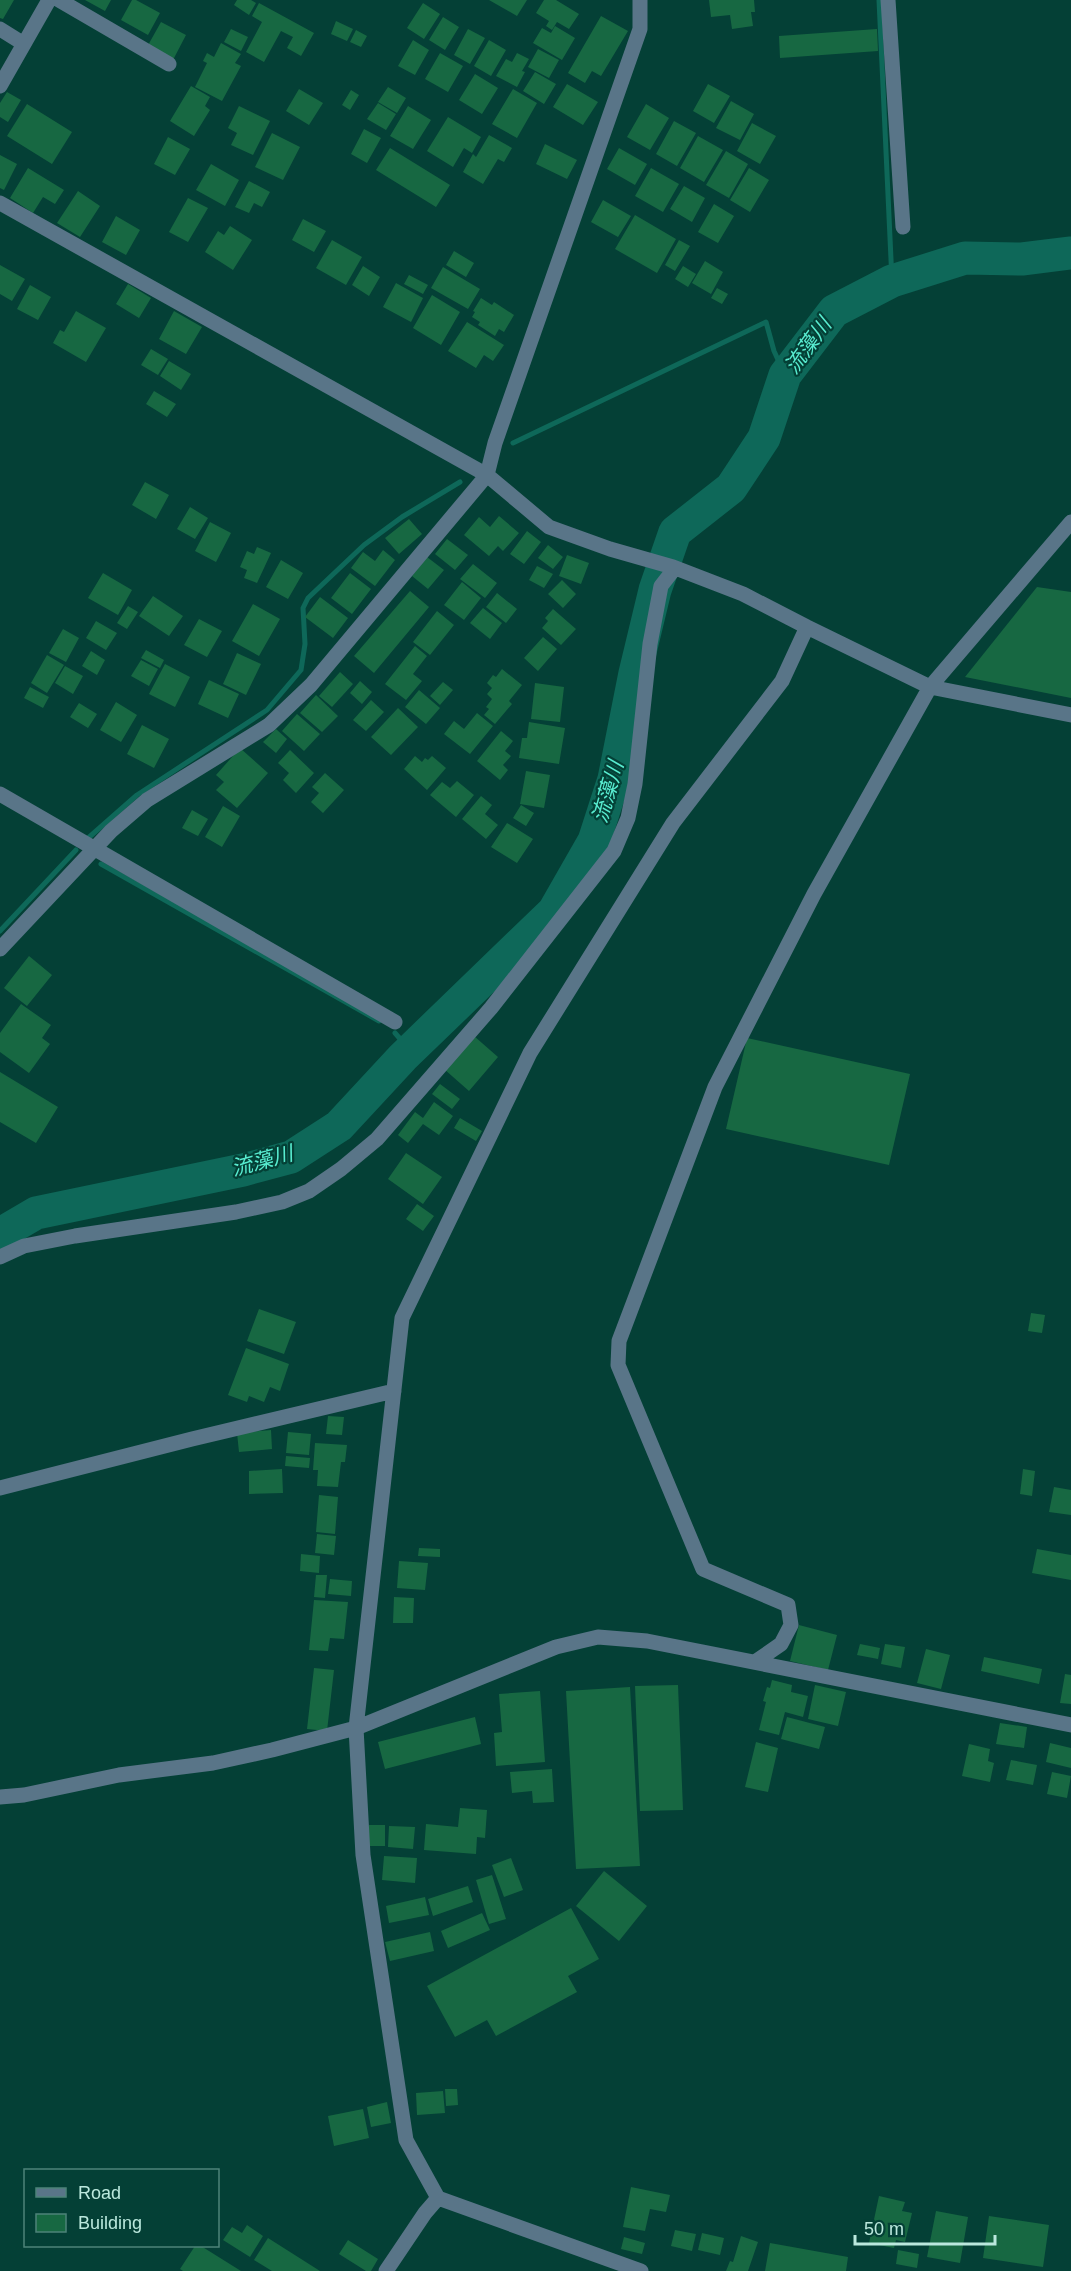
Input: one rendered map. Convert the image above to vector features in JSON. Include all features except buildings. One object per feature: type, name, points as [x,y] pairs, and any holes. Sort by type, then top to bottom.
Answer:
[{"type":"street","points":[[0,86],[49,0]]},
{"type":"street","points":[[58,0],[169,64]]},
{"type":"street","points":[[0,949],[85,843],[111,831],[147,800],[268,725],[311,685],[486,475],[495,443],[640,29],[640,0]]},
{"type":"street","points":[[888,0],[903,227]]},
{"type":"street","points":[[0,29],[24,44]]},
{"type":"street","points":[[0,203],[486,475],[549,527],[610,549],[674,567],[743,594],[930,687],[1071,715]]},
{"type":"street","points":[[755,1662],[781,1644],[791,1624],[788,1605],[703,1569],[618,1365],[619,1341],[715,1087],[814,894],[930,687],[1071,522]]},
{"type":"street","points":[[0,1257],[24,1246],[75,1236],[236,1212],[282,1202],[309,1191],[341,1169],[377,1139],[492,1008],[614,851],[628,818],[635,784],[650,644],[661,586],[674,567]]},
{"type":"street","points":[[641,2271],[438,2198],[406,2140],[363,1855],[356,1728],[402,1318],[530,1053],[673,823],[782,681],[807,627]]},
{"type":"street","points":[[0,794],[395,1022]]},
{"type":"street","points":[[0,1488],[394,1391]]},
{"type":"street","points":[[0,1797],[24,1795],[119,1776],[213,1763],[356,1728],[556,1647],[598,1637],[647,1641],[1071,1725]]},
{"type":"street","points":[[386,2271],[425,2213],[438,2198]]},
{"type":"waterway","points":[[879,0],[892,281]]},
{"type":"waterway","name":"流藻川","points":[[0,1234],[36,1213],[243,1170],[291,1157],[339,1126],[403,1057],[554,911],[594,841],[614,779],[635,673],[655,590],[675,532],[731,488],[764,438],[785,375],[834,311],[892,281],[965,258],[1022,259],[1071,253]]},
{"type":"waterway","points":[[513,443],[766,322],[774,351],[785,375]]},
{"type":"waterway","points":[[87,839],[137,795],[267,710],[301,670],[305,644],[303,608],[308,598],[364,545],[402,517],[460,482]]},
{"type":"waterway","points":[[0,931],[76,850]]},
{"type":"waterway","points":[[101,864],[379,1021]]},
{"type":"waterway","points":[[395,1033],[402,1041],[403,1057]]}]
